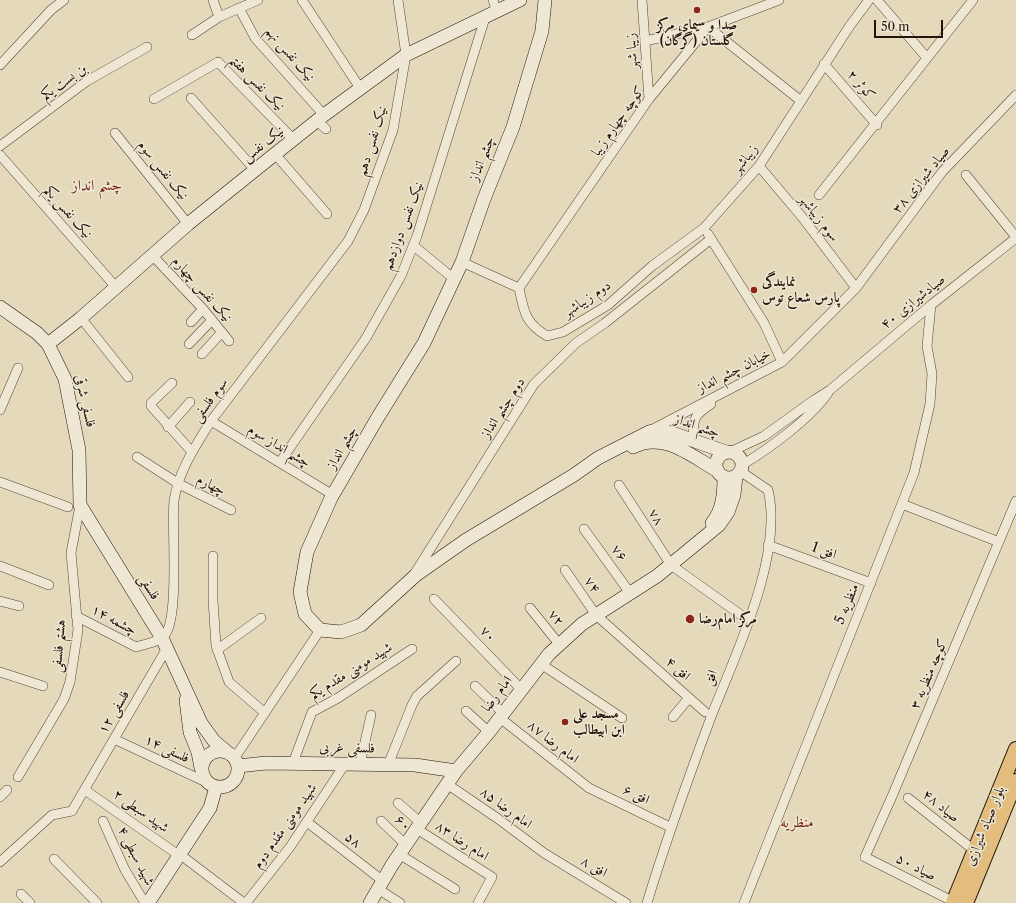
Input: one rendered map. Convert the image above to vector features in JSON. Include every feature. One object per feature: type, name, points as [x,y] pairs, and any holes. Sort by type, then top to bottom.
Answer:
[{"type":"main road","name":"بلوار صیاد شیرازی","points":[[980,854],[1016,749]]},
{"type":"main road","name":"بلوار صیاد شیرازی","points":[[957,903],[1016,781]]},
{"type":"street","points":[[0,65],[51,10],[64,0]]},
{"type":"street","points":[[213,0],[219,17]]},
{"type":"street","points":[[192,35],[219,17],[258,0]]},
{"type":"street","points":[[302,0],[360,88]]},
{"type":"street","name":"نیک نفس دهم","points":[[364,210],[393,130],[406,55],[398,0]]},
{"type":"street","name":"نیک نفس","points":[[48,344],[81,318],[188,224],[275,154],[323,122],[360,88],[406,55],[492,10],[520,0]]},
{"type":"street","name":"چشم انداز","points":[[545,0],[542,31],[513,126],[484,199],[462,262],[424,343],[378,417],[333,495],[307,552],[300,592],[305,614],[320,630],[341,632],[361,625],[411,579],[466,540],[574,475],[598,458],[648,432],[660,430],[728,452]]},
{"type":"street","name":"زیبا شهر","points":[[642,0],[649,99]]},
{"type":"street","points":[[646,41],[708,27],[779,0]]},
{"type":"street","name":"زیباشهر","points":[[704,228],[759,166],[824,64],[869,0]]},
{"type":"street","points":[[877,0],[927,58]]},
{"type":"street","points":[[819,195],[876,125],[973,0]]},
{"type":"street","name":"نیک نفس نهم","points":[[239,8],[255,38],[323,122]]},
{"type":"street","name":"نیک نفس دوازدهم","points":[[280,462],[366,338],[401,276],[414,246],[492,10]]},
{"type":"street","points":[[708,27],[801,101]]},
{"type":"street","name":"کوچه چهارم زیبا","points":[[519,288],[649,99],[708,27]]},
{"type":"street","name":"بن بست یکم","points":[[0,146],[87,81],[147,47]]},
{"type":"street","name":"نیک نفس هفتم","points":[[154,99],[218,62],[294,140]]},
{"type":"street","name":"کوثر ۲","points":[[824,64],[876,125]]},
{"type":"street","name":"صیاد شیرازی ۳۸","points":[[856,288],[942,172],[1016,95]]},
{"type":"street","points":[[191,98],[256,170]]},
{"type":"street","name":"نیک نفس سوم","points":[[115,133],[188,224]]},
{"type":"street","points":[[275,154],[326,214]]},
{"type":"street","name":"نیک نفس یکم","points":[[0,155],[116,286]]},
{"type":"street","name":"سوم زیباشهر","points":[[759,166],[802,217],[856,288]]},
{"type":"street","points":[[966,175],[1016,237]]},
{"type":"street","name":"سوم فلسفی","points":[[165,643],[170,630],[175,570],[174,501],[192,452],[211,421],[348,241],[364,210]]},
{"type":"street","points":[[704,228],[764,323],[782,362]]},
{"type":"street","name":"دوم زیباشهر","points":[[519,288],[525,316],[534,328],[547,336],[563,332],[608,305],[652,266],[704,228]]},
{"type":"street","name":"۴۰ صیادشیرازی","points":[[728,452],[764,436],[830,390],[931,305],[1016,237]]},
{"type":"street","name":"دوم چشم انداز","points":[[411,579],[534,384],[576,343],[605,323],[711,239]]},
{"type":"street","points":[[414,246],[454,279]]},
{"type":"street","name":"نیک نفس چهارم","points":[[153,256],[203,309],[229,341]]},
{"type":"street","points":[[462,262],[519,288]]},
{"type":"street","name":"خیابان چشم انداز","points":[[648,432],[782,362],[856,288]]},
{"type":"street","name":"منظریه 5","points":[[744,903],[914,473],[930,404],[932,374],[927,346],[931,305]]},
{"type":"street","name":"فلسفی شرقی","points":[[0,307],[37,333],[48,344],[65,379],[79,450],[74,506]]},
{"type":"street","points":[[191,322],[203,309]]},
{"type":"street","points":[[81,318],[128,377]]},
{"type":"street","points":[[189,344],[212,320]]},
{"type":"street","points":[[202,354],[222,332]]},
{"type":"street","points":[[0,410],[18,368]]},
{"type":"street","points":[[172,383],[152,403],[151,406],[168,427],[192,452]]},
{"type":"street","points":[[693,440],[694,425],[697,413],[712,403],[726,397],[734,387]]},
{"type":"street","name":"۴۰ صیادشیرازی","points":[[732,472],[766,450],[821,403],[830,390]]},
{"type":"street","points":[[168,427],[190,402]]},
{"type":"street","name":"چشم انداز سوم","points":[[211,421],[333,495]]},
{"type":"street","name":"چشم انداز","points":[[574,475],[602,465],[642,443],[658,441],[672,444],[732,472]]},
{"type":"street","points":[[728,452],[738,456],[732,472],[717,462],[719,457],[728,452]]},
{"type":"street","name":"چهارم","points":[[138,457],[179,484],[231,510]]},
{"type":"street","name":"افق","points":[[647,903],[670,827],[748,620],[763,574],[768,545],[772,504],[768,490],[732,472]]},
{"type":"street","name":"امام رضا","points":[[370,903],[402,849],[456,771],[490,732],[521,689],[559,644],[582,624],[670,565],[694,547],[719,525],[728,512],[734,495],[732,472]]},
{"type":"street","points":[[0,482],[74,506]]},
{"type":"street","name":"۷۸","points":[[619,485],[670,565]]},
{"type":"street","name":"کوچه منظریه ۳","points":[[865,857],[894,794],[1016,501]]},
{"type":"street","points":[[902,504],[999,542]]},
{"type":"street","name":"هشتم فلسفی","points":[[18,777],[60,706],[70,682],[78,630],[71,554],[74,506]]},
{"type":"street","name":"فلسفی","points":[[74,506],[165,643],[185,690]]},
{"type":"street","name":"۷۶","points":[[584,529],[630,593]]},
{"type":"street","name":"افق 1","points":[[768,545],[871,583]]},
{"type":"street","points":[[213,556],[213,600],[217,650],[229,682],[265,713]]},
{"type":"street","points":[[670,565],[748,620]]},
{"type":"street","points":[[0,566],[49,585]]},
{"type":"street","name":"۷۴","points":[[565,570],[596,615],[651,664]]},
{"type":"street","name":"۷۰","points":[[434,599],[521,689]]},
{"type":"street","points":[[0,601],[18,606]]},
{"type":"street","name":"۷۲","points":[[530,608],[559,644]]},
{"type":"street","name":"۱۴ چشمه","points":[[76,616],[136,647],[165,643]]},
{"type":"street","points":[[217,650],[261,618]]},
{"type":"street","points":[[233,759],[320,630]]},
{"type":"street","name":"۱۲ فلسفی","points":[[0,862],[52,815],[72,811],[114,739],[165,643]]},
{"type":"street","name":"شهید مومنی مقدم یکم","points":[[293,763],[312,712],[338,698],[412,650]]},
{"type":"street","points":[[388,764],[417,696],[456,661]]},
{"type":"street","points":[[541,664],[622,718]]},
{"type":"street","name":"افق ۴","points":[[651,664],[705,712]]},
{"type":"street","points":[[0,672],[43,686]]},
{"type":"street","name":"امام رضا ۸۷","points":[[475,686],[501,716],[589,788]]},
{"type":"street","points":[[185,690],[201,723],[214,741],[233,759],[237,774],[234,781],[226,786],[212,785]]},
{"type":"street","points":[[147,903],[183,858],[210,808],[212,785],[201,772],[198,752],[190,732],[185,690]]},
{"type":"street","points":[[673,717],[689,698]]},
{"type":"street","points":[[466,711],[490,732]]},
{"type":"street","points":[[360,764],[371,715]]},
{"type":"street","name":"۱۴ فلسفی","points":[[114,739],[212,785]]},
{"type":"street","points":[[201,772],[204,759],[209,754],[217,750],[233,759]]},
{"type":"street","name":"فلسفی غربی","points":[[233,759],[266,763],[415,765],[456,771]]},
{"type":"street","name":"شهید مومنی مقدم دوم","points":[[245,903],[290,847],[345,764]]},
{"type":"street","name":"امام رضا ۸۵","points":[[447,784],[498,818],[548,856]]},
{"type":"street","name":"افق ۶","points":[[589,788],[670,827]]},
{"type":"street","points":[[0,797],[7,790]]},
{"type":"street","name":"۲ شهید سبطی","points":[[85,790],[245,903]]},
{"type":"street","name":"صیاد ۴۸","points":[[908,798],[980,854]]},
{"type":"street","name":"امام رضا ۸۳","points":[[398,804],[419,826],[492,877],[478,903]]},
{"type":"street","name":"۴ شهید سبطی","points":[[103,821],[125,870],[147,903]]},
{"type":"street","name":"۶۰","points":[[381,821],[402,849],[455,889]]},
{"type":"street","name":"۵۸","points":[[307,822],[400,903]]},
{"type":"street","name":"افق ۸","points":[[548,856],[626,903]]},
{"type":"street","name":"صیاد ۵۰","points":[[865,857],[957,903]]},
{"type":"street","points":[[54,859],[97,903]]},
{"type":"street","points":[[21,894],[30,903]]},
{"type":"place","name":"صدا و سیمای مرکز گلستان (گرگان)","points":[[697,10]]},
{"type":"place","name":"نمایندگی پارس شعاع توس","points":[[754,290]]},
{"type":"place","name":"مرکز امام‌رضا","points":[[690,619]]},
{"type":"place","name":"مسجد علی ابن ابیطالب","points":[[565,722]]},
{"type":"district","name":"چشم انداز","points":[[97,186]]},
{"type":"district","name":"منظریه","points":[[797,823]]}]
